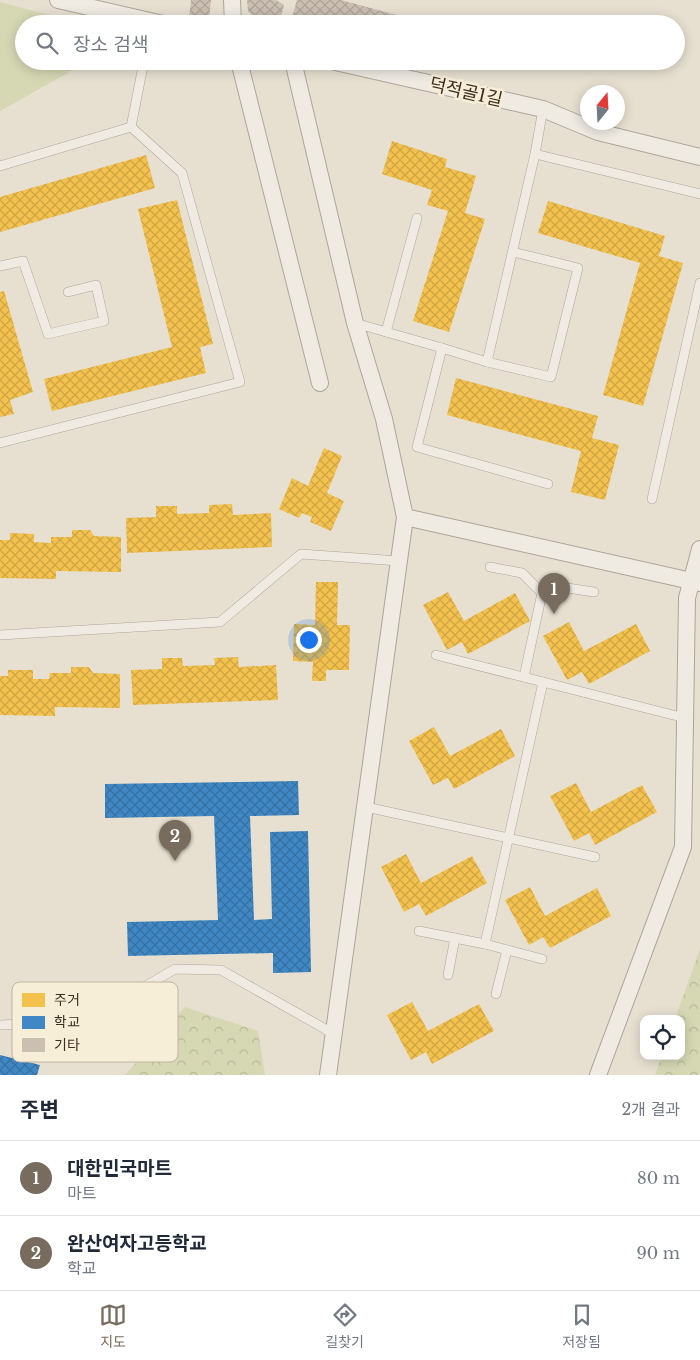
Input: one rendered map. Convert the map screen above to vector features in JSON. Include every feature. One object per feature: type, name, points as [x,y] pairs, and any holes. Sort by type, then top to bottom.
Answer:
[{"type":"street","points":[[58,0],[122,15]]},
{"type":"street","points":[[232,0],[233,15]]},
{"type":"street","points":[[241,70],[320,383]]},
{"type":"street","points":[[295,70],[355,324],[384,419],[405,517],[328,1075]]},
{"type":"street","name":"덕적골1길","points":[[371,70],[543,109],[598,132],[700,157]]},
{"type":"street","points":[[405,517],[696,582]]},
{"type":"street","points":[[598,1075],[683,847],[687,598],[696,582],[700,549]]},
{"type":"lane","points":[[131,127],[142,70]]},
{"type":"lane","points":[[487,362],[535,154],[543,109]]},
{"type":"lane","points":[[0,166],[131,127]]},
{"type":"lane","points":[[0,443],[240,382],[182,173],[131,127]]},
{"type":"lane","points":[[535,154],[700,194]]},
{"type":"lane","points":[[386,332],[417,218]]},
{"type":"lane","points":[[355,324],[487,362],[551,377],[578,268],[512,252]]},
{"type":"lane","points":[[0,266],[23,261],[48,334],[104,321],[96,285],[68,292]]},
{"type":"lane","points":[[652,499],[700,283]]},
{"type":"lane","points":[[442,348],[417,447],[548,484]]},
{"type":"lane","points":[[0,636],[220,622],[301,554],[399,561]]},
{"type":"lane","points":[[490,567],[522,573],[542,593]]},
{"type":"lane","points":[[542,593],[561,587],[594,592]]},
{"type":"lane","points":[[524,677],[542,593]]},
{"type":"lane","points":[[436,655],[685,718]]},
{"type":"lane","points":[[485,944],[543,682]]},
{"type":"lane","points":[[366,807],[596,857]]},
{"type":"lane","points":[[419,931],[485,944],[542,959]]},
{"type":"lane","points":[[448,975],[455,938]]},
{"type":"lane","points":[[496,994],[508,950]]},
{"type":"lane","points":[[153,982],[175,969],[221,970],[334,1034]]},
{"type":"green space","points":[[0,2],[49,15],[15,15],[15,70],[73,70],[0,111]]},
{"type":"green space","points":[[700,949],[700,1075],[655,1075],[661,1060],[685,1060],[685,1015],[676,1015]]},
{"type":"green space","points":[[185,1007],[258,1031],[265,1075],[125,1075],[136,1062],[178,1062],[178,1015]]},
{"type":"building: 주거","points":[[392,141],[447,159],[445,167],[476,176],[465,213],[485,219],[449,332],[413,321],[448,211],[427,205],[432,190],[382,174]]},
{"type":"building: 주거","points":[[146,155],[155,188],[0,232],[0,197]]},
{"type":"building: 주거","points":[[177,200],[213,344],[200,347],[206,373],[52,411],[44,379],[172,347],[138,209]]},
{"type":"building: 주거","points":[[548,201],[665,236],[659,256],[683,263],[643,406],[603,395],[640,263],[538,233]]},
{"type":"building: 주거","points":[[4,291],[33,392],[10,400],[14,414],[0,417],[0,292]]},
{"type":"building: 주거","points":[[456,378],[598,416],[592,438],[619,445],[605,500],[571,492],[581,451],[447,415]]},
{"type":"building: 주거","points":[[324,448],[342,456],[327,493],[344,501],[331,531],[310,522],[312,517],[302,513],[299,518],[279,509],[292,478],[308,486]]},
{"type":"building: 주거","points":[[232,504],[233,515],[271,513],[272,547],[127,553],[126,518],[156,517],[156,506],[177,506],[177,514],[209,513],[209,505]]},
{"type":"building: 주거","points":[[72,530],[90,530],[94,536],[121,537],[121,572],[56,571],[56,579],[0,578],[0,540],[10,540],[10,533],[34,534],[34,542],[51,543],[51,537],[72,537]]},
{"type":"building: 주거","points":[[316,582],[338,582],[337,625],[350,625],[349,670],[326,670],[326,681],[312,681],[313,662],[293,661],[294,624],[315,625]]},
{"type":"building: 주거","points":[[448,592],[464,621],[515,593],[530,621],[468,654],[462,642],[447,650],[423,605]]},
{"type":"building: 주거","points":[[569,622],[584,651],[636,624],[650,651],[589,684],[582,672],[567,680],[543,636]]},
{"type":"building: 주거","points":[[238,657],[239,667],[276,665],[278,700],[133,705],[131,670],[162,669],[162,658],[182,658],[183,666],[215,665],[214,658]]},
{"type":"building: 주거","points":[[71,667],[89,667],[93,673],[120,674],[120,708],[55,707],[55,716],[0,715],[0,676],[8,676],[8,670],[33,670],[33,679],[49,679],[50,673],[71,673]]},
{"type":"building: 주거","points":[[434,727],[450,756],[501,729],[515,756],[454,789],[448,778],[433,785],[409,741]]},
{"type":"building: 주거","points":[[576,783],[591,812],[642,785],[657,812],[595,845],[589,833],[574,841],[550,796]]},
{"type":"building: 주거","points":[[406,854],[421,883],[472,856],[487,883],[426,916],[419,904],[404,912],[381,867]]},
{"type":"building: 주거","points":[[530,887],[545,916],[597,888],[611,916],[550,948],[543,937],[529,945],[505,900]]},
{"type":"building: 주거","points":[[412,1002],[428,1031],[479,1004],[494,1031],[432,1064],[426,1052],[411,1060],[387,1015]]},
{"type":"building: 학교","points":[[298,781],[299,815],[250,816],[254,920],[272,919],[270,832],[308,831],[311,972],[273,973],[273,953],[128,956],[127,922],[218,920],[214,816],[105,818],[105,784]]},
{"type":"building: 학교","points":[[0,1055],[12,1058],[12,1062],[28,1062],[40,1065],[37,1075],[0,1075]]},
{"type":"building: 기타","points":[[191,0],[211,0],[209,15],[189,15]]},
{"type":"building: 기타","points":[[247,0],[276,0],[284,5],[281,15],[252,15],[248,11]]},
{"type":"building: 기타","points":[[297,0],[341,0],[396,15],[293,15]]},
{"type":"place","name":"대한민국마트","points":[[554,614]]},
{"type":"place","name":"완산여자고등학교","points":[[175,861]]}]
